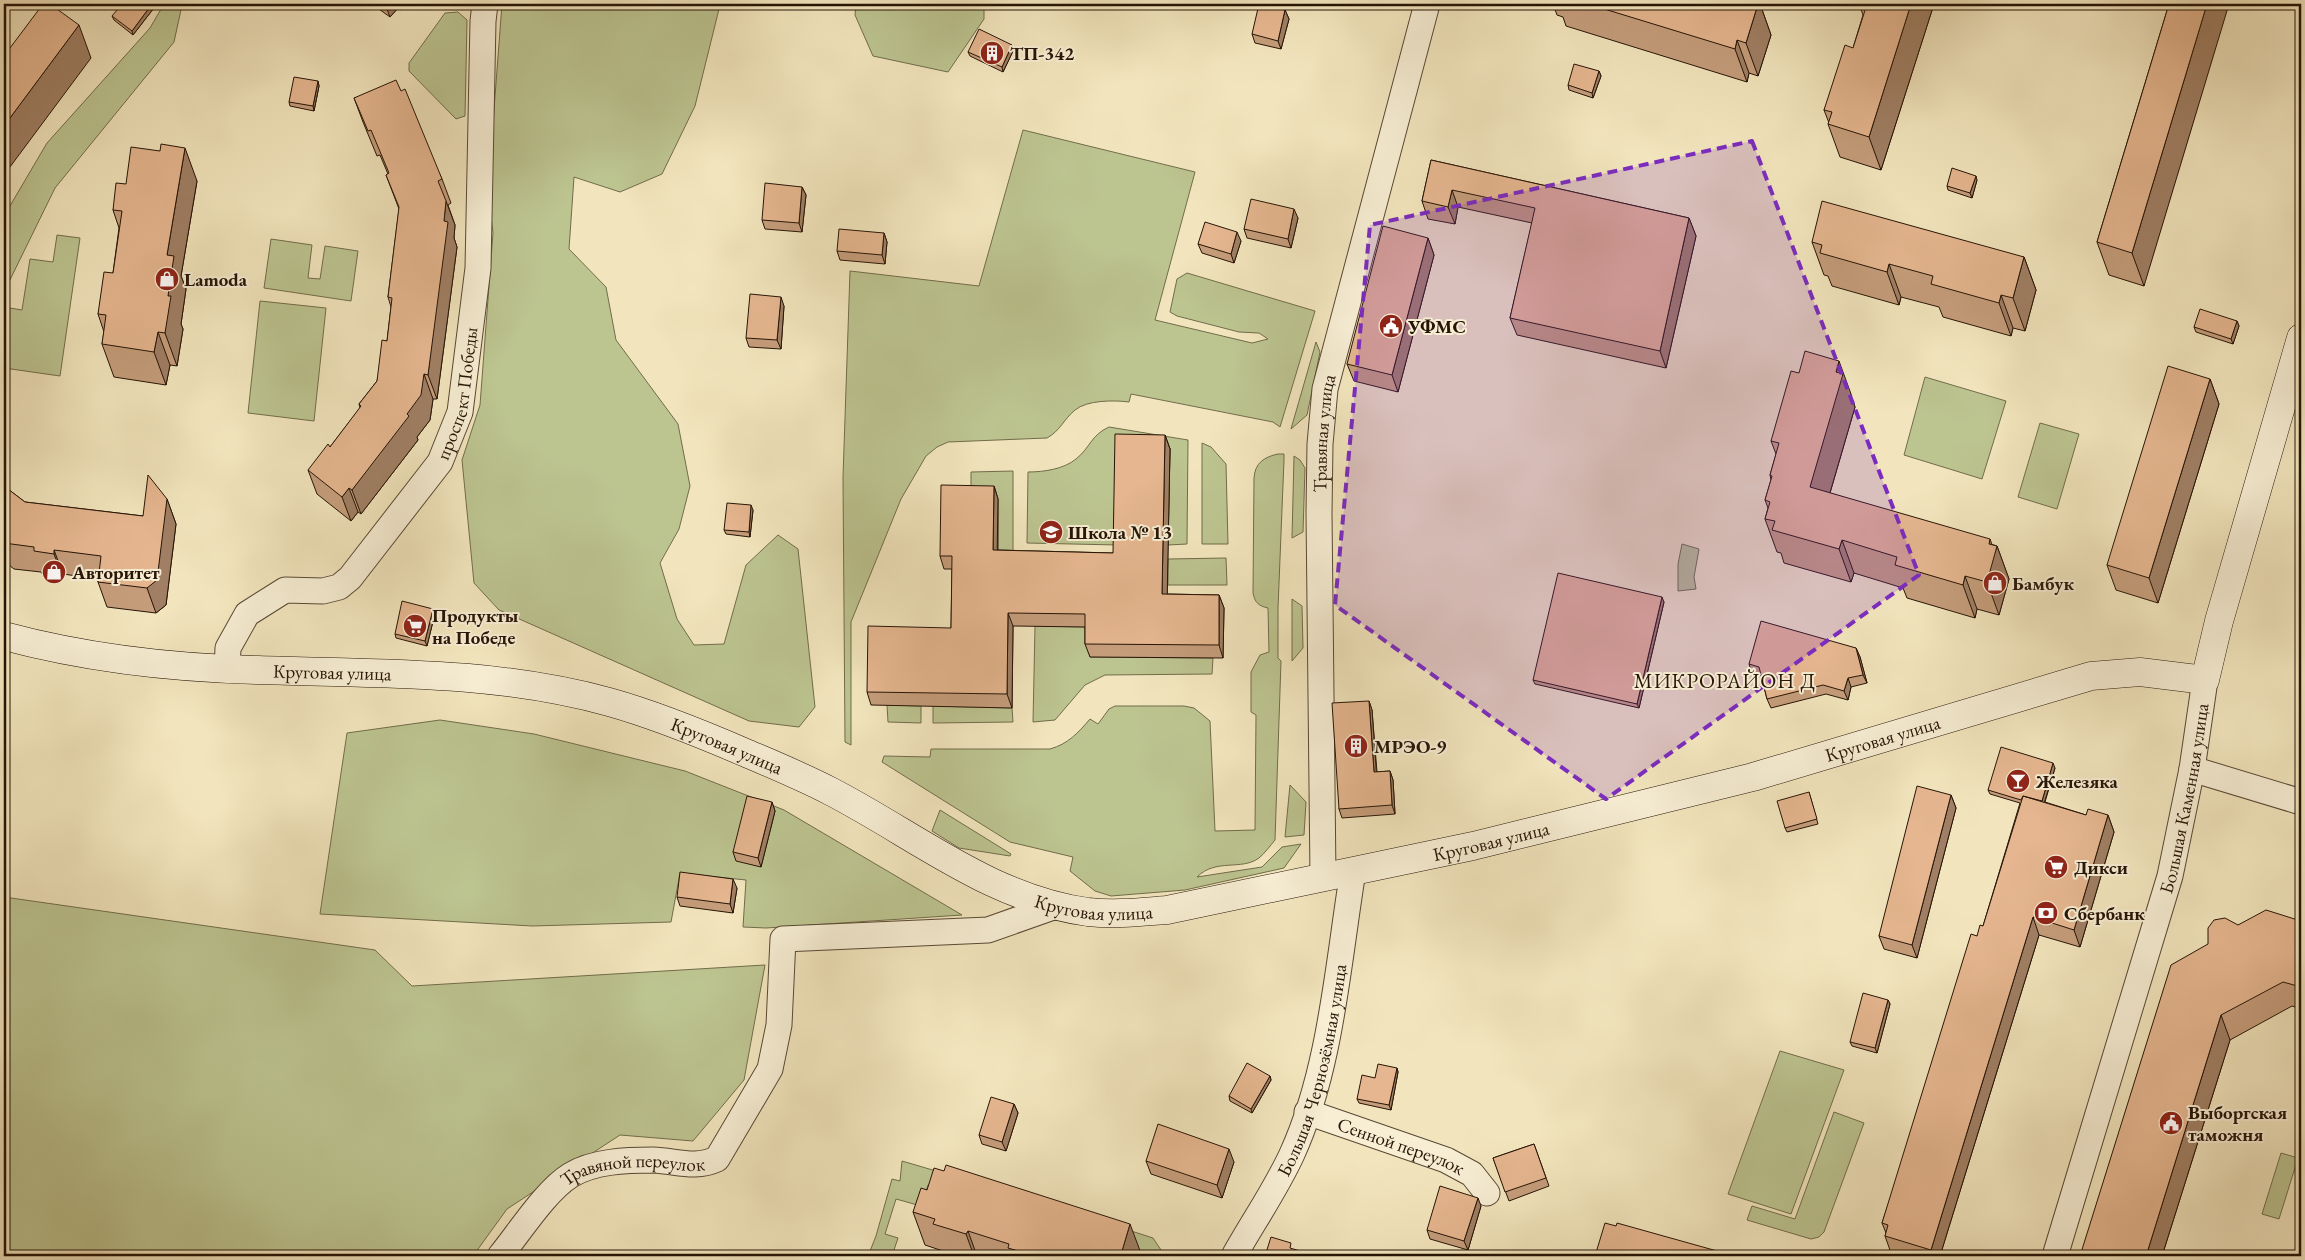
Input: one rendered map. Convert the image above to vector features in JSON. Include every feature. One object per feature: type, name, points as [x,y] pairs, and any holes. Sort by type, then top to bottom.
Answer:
[{"type":"street","name":"проспект Победы","points":[[227,669],[228,648],[247,614],[286,590],[323,591],[338,587],[350,578],[440,462],[452,434],[460,412],[478,268],[483,20],[485,4]]},
{"type":"street","name":"Травяная улица","points":[[1323,877],[1319,514],[1320,444],[1325,389],[1427,4]]},
{"type":"street","name":"Большая Каменная улица","points":[[2056,1256],[2170,876],[2192,769],[2205,680],[2218,621],[2301,338]]},
{"type":"street","name":"Круговая улица","points":[[4,636],[111,658],[164,665],[227,669],[459,676],[534,684],[610,702],[689,729],[802,777],[993,883],[1023,896],[1056,906],[1089,912],[1122,914],[1167,910],[1473,846],[1753,777],[2091,676],[2140,672],[2205,680]]},
{"type":"street","points":[[2192,769],[2301,802]]},
{"type":"street","name":"Большая Чернозёмная улица","points":[[1234,1256],[1292,1153],[1308,1112],[1323,1060],[1353,871]]},
{"type":"street","name":"Травяной переулок","points":[[500,1256],[550,1194],[570,1175],[593,1166],[621,1161],[653,1160],[704,1165],[717,1159],[770,1069],[779,1025],[783,940],[988,930],[1056,906]]},
{"type":"street","name":"Сенной переулок","points":[[1308,1112],[1446,1160],[1472,1174],[1488,1193]]},
{"type":"highlighted area","points":[[1752,141],[1919,575],[1606,799],[1335,605],[1370,225]]},
{"type":"green space","points":[[164,4],[182,5],[174,42],[55,188],[4,292],[4,216],[47,143],[150,28]]},
{"type":"green space","points":[[502,4],[707,4],[719,9],[695,106],[662,174],[620,192],[574,177],[569,249],[606,287],[616,340],[678,424],[690,486],[679,529],[660,563],[677,619],[694,645],[724,644],[746,565],[778,535],[798,549],[815,707],[799,727],[749,721],[499,610],[474,583],[462,460],[480,405],[493,233],[488,189]]},
{"type":"green space","points":[[856,4],[984,4],[984,19],[948,72],[873,56],[855,15]]},
{"type":"green space","points":[[458,12],[467,20],[465,116],[456,119],[409,71],[409,63],[445,13]]},
{"type":"green space","points":[[1023,130],[1195,172],[1155,320],[1252,343],[1268,339],[1259,333],[1239,332],[1177,316],[1170,312],[1177,279],[1187,273],[1315,311],[1280,427],[1273,422],[1131,394],[1129,402],[1101,402],[1086,404],[1080,407],[1071,413],[1055,432],[1047,438],[948,442],[937,447],[926,456],[901,499],[851,622],[851,745],[845,742],[843,477],[850,271],[979,286]]},
{"type":"green space","points":[[57,235],[80,238],[60,376],[4,368],[4,307],[22,310],[30,259],[53,262]]},
{"type":"green space","points":[[271,239],[312,245],[308,278],[320,279],[325,246],[358,251],[351,301],[264,288]]},
{"type":"green space","points":[[260,301],[326,308],[314,421],[248,413]]},
{"type":"green space","points":[[1316,342],[1320,352],[1307,415],[1291,429]]},
{"type":"green space","points":[[1925,377],[2006,401],[1982,479],[1904,455]]},
{"type":"green space","points":[[2040,423],[2079,434],[2057,509],[2018,497]]},
{"type":"green space","points":[[1109,427],[1188,440],[1187,544],[1168,545],[1170,448],[1118,545],[1027,543],[1028,472],[1054,469],[1066,465],[1081,455],[1098,434]]},
{"type":"green space","points":[[1202,443],[1211,447],[1226,464],[1228,544],[1202,544]]},
{"type":"green space","points":[[1284,454],[1284,460],[1278,608],[1278,658],[1281,661],[1275,840],[1259,858],[1252,862],[1212,868],[1204,871],[1197,877],[1262,867],[1282,847],[1301,844],[1284,868],[1185,890],[1111,896],[1095,891],[1070,871],[1073,857],[1010,842],[882,762],[884,756],[930,757],[931,749],[1050,749],[1072,737],[1090,719],[1098,724],[1109,709],[1115,706],[1184,706],[1194,708],[1210,721],[1215,831],[1255,830],[1256,715],[1251,712],[1251,672],[1260,655],[1269,652],[1268,608],[1258,604],[1253,593],[1254,478],[1256,468],[1261,462],[1268,457]]},
{"type":"green space","points":[[1294,456],[1300,460],[1305,468],[1303,532],[1292,538]]},
{"type":"green space","points":[[1013,471],[1013,564],[997,563],[971,499],[971,472]]},
{"type":"green space","points":[[1682,544],[1699,549],[1694,577],[1696,589],[1678,591],[1678,564]]},
{"type":"green space","points":[[1226,558],[1227,585],[1168,585],[1168,559]]},
{"type":"green space","points":[[1292,599],[1302,606],[1303,648],[1292,661]]},
{"type":"green space","points":[[1035,626],[1090,627],[1090,657],[1213,658],[1212,674],[1105,675],[1085,685],[1055,720],[1033,722]]},
{"type":"green space","points":[[887,705],[921,706],[921,723],[888,722]]},
{"type":"green space","points":[[933,706],[1012,708],[1013,722],[933,723]]},
{"type":"green space","points":[[440,720],[534,734],[685,771],[784,810],[962,915],[766,928],[743,927],[746,880],[680,873],[671,922],[532,926],[320,914],[347,733]]},
{"type":"green space","points":[[1290,785],[1306,802],[1304,835],[1285,837]]},
{"type":"green space","points":[[940,810],[1011,854],[1010,856],[959,848],[932,831]]},
{"type":"green space","points":[[4,897],[375,950],[412,986],[765,965],[744,1080],[693,1141],[620,1135],[507,1209],[473,1256],[4,1256]]},
{"type":"green space","points":[[1780,1051],[1844,1070],[1791,1214],[1728,1194]]},
{"type":"green space","points":[[1834,1112],[1864,1123],[1824,1232],[1819,1237],[1811,1239],[1747,1220],[1752,1206],[1795,1219]]},
{"type":"green space","points":[[2281,1153],[2298,1158],[2279,1219],[2262,1214]]},
{"type":"green space","points":[[902,1161],[953,1176],[928,1185],[921,1206],[896,1199],[885,1234],[898,1238],[893,1253],[902,1256],[868,1256],[876,1236],[892,1179],[900,1181]]},
{"type":"green space","points":[[1125,1229],[1153,1238],[1165,1256],[1141,1256]]},
{"type":"building","points":[[43,4],[50,4],[79,25],[4,126],[4,56]]},
{"type":"building","points":[[122,4],[152,4],[132,31],[112,16]]},
{"type":"building","points":[[1259,4],[1285,10],[1278,41],[1252,34]]},
{"type":"building","points":[[1588,4],[1758,4],[1746,43],[1737,40],[1735,49]]},
{"type":"building","points":[[1867,4],[1911,4],[1869,137],[1828,124],[1832,112],[1824,110],[1845,45],[1853,48]]},
{"type":"building","points":[[2169,4],[2207,4],[2132,253],[2097,242]]},
{"type":"building","name":"ТП-342","points":[[979,29],[1012,45],[1002,67],[968,52]]},
{"type":"building","points":[[1574,64],[1599,71],[1592,93],[1568,85]]},
{"type":"building","points":[[294,77],[318,81],[313,106],[289,102]]},
{"type":"building","points":[[396,80],[401,91],[405,89],[442,179],[438,181],[446,201],[444,221],[448,222],[428,375],[424,374],[421,395],[407,414],[409,416],[352,490],[349,488],[342,497],[308,470],[328,444],[330,447],[377,381],[382,340],[387,341],[392,298],[388,297],[399,207],[386,175],[389,173],[371,130],[368,131],[354,98]]},
{"type":"building","points":[[161,144],[185,148],[167,255],[174,256],[168,296],[171,296],[165,333],[158,332],[154,352],[102,344],[106,315],[98,314],[104,272],[113,273],[122,211],[113,210],[116,183],[126,184],[131,147],[160,151]]},
{"type":"building","points":[[1431,160],[1689,218],[1660,351],[1510,318],[1535,208],[1452,190],[1448,207],[1422,201]]},
{"type":"building","points":[[1952,168],[1976,176],[1970,193],[1947,186]]},
{"type":"building","points":[[765,183],[802,187],[799,223],[762,220]]},
{"type":"building","points":[[1251,199],[1294,209],[1288,239],[1244,229]]},
{"type":"building","points":[[1822,201],[2024,257],[2013,298],[2001,295],[1999,303],[1931,284],[1933,276],[1889,264],[1887,272],[1820,253],[1822,245],[1812,242]]},
{"type":"building","points":[[1205,222],[1237,232],[1231,254],[1198,244]]},
{"type":"building","points":[[1383,226],[1428,238],[1392,375],[1347,364]]},
{"type":"building","points":[[839,229],[884,233],[882,255],[837,251]]},
{"type":"building","points":[[750,294],[781,297],[777,340],[746,338]]},
{"type":"building","points":[[2200,309],[2237,321],[2231,339],[2194,327]]},
{"type":"building","points":[[1805,351],[1839,361],[1836,372],[1843,374],[1810,487],[1990,539],[1989,544],[1997,546],[1987,582],[1965,576],[1963,585],[1895,565],[1897,557],[1842,540],[1839,549],[1772,530],[1775,521],[1765,519],[1770,502],[1765,500],[1779,443],[1771,441],[1791,371],[1799,373]]},
{"type":"building","points":[[2168,366],[2210,379],[2149,578],[2107,565]]},
{"type":"building","points":[[1115,434],[1165,435],[1162,594],[1219,595],[1219,645],[1085,644],[1085,614],[1008,613],[1007,694],[867,692],[868,626],[951,628],[952,556],[940,556],[941,485],[994,486],[993,550],[1113,553]]},
{"type":"building","points":[[148,475],[167,499],[157,580],[147,588],[98,582],[101,556],[54,550],[54,554],[34,551],[34,547],[4,543],[4,486],[25,502],[143,516]]},
{"type":"building","points":[[727,503],[751,505],[749,532],[724,530]]},
{"type":"building","points":[[1558,573],[1662,597],[1637,704],[1533,680]]},
{"type":"building","name":"Продукты на Победе","points":[[402,601],[433,609],[425,641],[395,634]]},
{"type":"building","points":[[1761,621],[1856,648],[1863,675],[1848,678],[1844,691],[1823,685],[1767,699],[1759,667],[1749,664]]},
{"type":"building","name":"МРЭО-9","points":[[1369,701],[1374,772],[1390,771],[1392,805],[1339,809],[1332,703]]},
{"type":"building","points":[[2001,747],[2053,763],[2042,801],[2023,796],[2021,800],[1988,790]]},
{"type":"building","points":[[1917,786],[1951,795],[1912,945],[1879,936]]},
{"type":"building","points":[[1809,792],[1817,819],[1785,828],[1777,801]]},
{"type":"building","points":[[747,796],[772,802],[758,858],[733,852]]},
{"type":"building","points":[[2023,796],[2086,815],[2088,809],[2108,815],[2074,930],[2033,917],[1931,1250],[1885,1236],[1888,1225],[1882,1223],[1971,934],[1977,936],[1980,925],[1983,926]]},
{"type":"building","points":[[680,872],[733,879],[730,904],[677,897]]},
{"type":"building","name":"Выборгская таможня","points":[[2266,910],[2301,921],[2301,987],[2283,982],[2221,1015],[2147,1253],[2158,1256],[2080,1256],[2171,965],[2208,944],[2208,928],[2214,920],[2225,918],[2238,925]]},
{"type":"building","points":[[1863,993],[1888,1000],[1875,1048],[1850,1042]]},
{"type":"building","points":[[1247,1063],[1270,1076],[1251,1109],[1229,1096]]},
{"type":"building","points":[[1378,1064],[1397,1068],[1389,1105],[1357,1099],[1362,1075],[1375,1078]]},
{"type":"building","points":[[991,1097],[1014,1104],[1002,1142],[979,1135]]},
{"type":"building","points":[[1158,1124],[1229,1149],[1217,1185],[1146,1161]]},
{"type":"building","points":[[1534,1144],[1546,1178],[1505,1192],[1493,1158]]},
{"type":"building","points":[[946,1165],[1130,1224],[1122,1251],[1129,1253],[1128,1256],[1048,1256],[1033,1252],[1032,1255],[1008,1248],[1009,1244],[968,1231],[966,1234],[933,1224],[935,1219],[913,1212],[921,1188],[927,1190],[934,1168],[944,1171]]},
{"type":"building","points":[[1440,1186],[1478,1198],[1464,1241],[1427,1230]]},
{"type":"building","points":[[1605,1223],[1616,1226],[1617,1223],[1735,1256],[1595,1256]]},
{"type":"building","points":[[1271,1237],[1291,1243],[1290,1248],[1317,1256],[1265,1256]]},
{"type":"place","name":"ТП-342","points":[[992,53]]},
{"type":"place","name":"Lamoda","points":[[167,279]]},
{"type":"place","name":"УФМС","points":[[1391,326]]},
{"type":"place","name":"Школа № 13","points":[[1051,532]]},
{"type":"place","name":"Авторитет","points":[[54,572]]},
{"type":"place","name":"Бамбук","points":[[1995,583]]},
{"type":"place","name":"Продукты на Победе","points":[[415,626]]},
{"type":"place","name":"МРЭО-9","points":[[1356,746]]},
{"type":"place","name":"Железяка","points":[[2018,781]]},
{"type":"place","name":"Дикси","points":[[2056,867]]},
{"type":"place","name":"Сбербанк","points":[[2046,913]]},
{"type":"place","name":"Выборгская таможня","points":[[2171,1123]]},
{"type":"district","name":"МИКРОРАЙОН Д","points":[[1725,681]]}]
